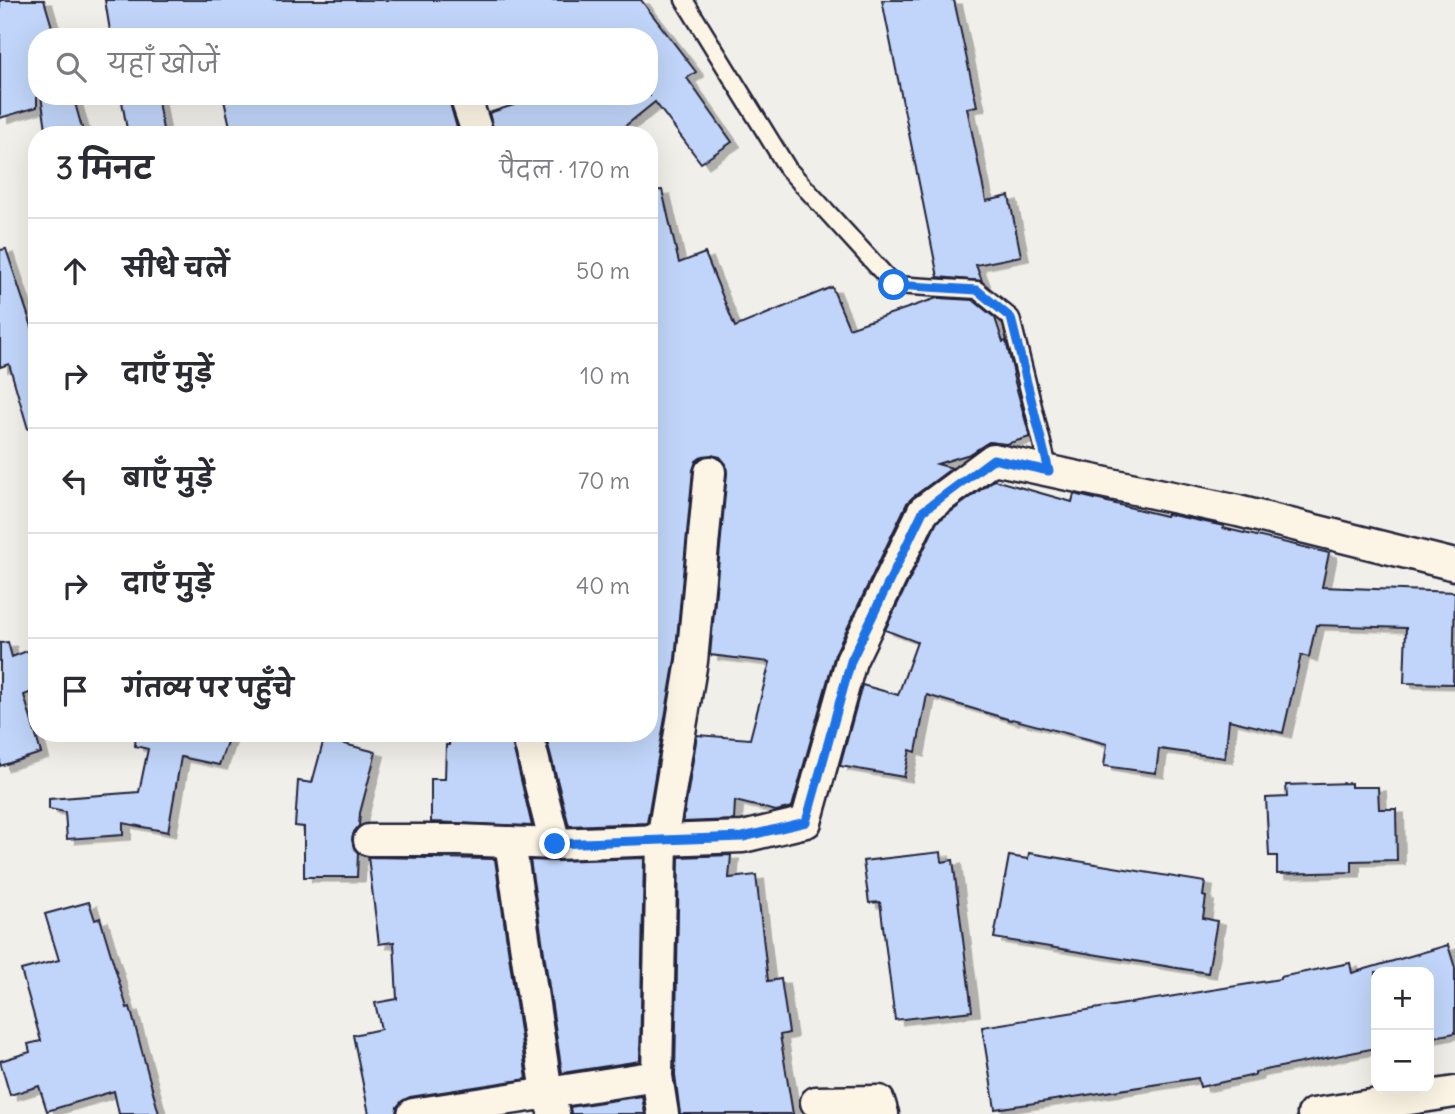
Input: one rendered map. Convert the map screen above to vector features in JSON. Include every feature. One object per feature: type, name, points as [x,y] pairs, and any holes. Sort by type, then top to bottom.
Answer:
[{"type":"street","points":[[468,105],[475,126]]},
{"type":"street","points":[[369,840],[555,844],[743,837],[806,822],[851,661],[923,511],[993,459],[1238,511],[1455,565]]},
{"type":"street","points":[[663,1114],[657,1076],[662,840],[692,661],[710,472]]},
{"type":"street","points":[[529,742],[555,844]]},
{"type":"street","points":[[510,842],[550,1104]]},
{"type":"street","points":[[413,1114],[550,1104],[657,1076]]},
{"type":"street","points":[[1313,1114],[1455,1092]]},
{"type":"street","points":[[816,1102],[879,1101],[883,1114]]},
{"type":"lane","points":[[684,0],[788,169],[894,285],[977,290],[1011,318],[1049,471]]},
{"type":"building","points":[[0,0],[44,0],[52,28],[28,28],[28,105],[37,107],[0,118]]},
{"type":"building","points":[[105,0],[641,0],[696,72],[687,78],[732,142],[701,163],[657,105],[658,28],[110,28]]},
{"type":"building","points":[[882,0],[954,0],[977,106],[967,108],[986,201],[1009,196],[1021,256],[976,265],[982,281],[938,277]]},
{"type":"building","points":[[42,105],[76,105],[81,126],[46,126]]},
{"type":"building","points":[[123,105],[159,105],[162,126],[126,126]]},
{"type":"building","points":[[225,105],[451,105],[456,126],[230,126]]},
{"type":"building","points":[[513,105],[651,105],[625,126],[493,126],[489,113]]},
{"type":"building","points":[[658,190],[662,190],[679,263],[705,253],[735,327],[832,287],[849,328],[937,298],[973,300],[995,318],[1003,342],[1006,341],[1030,437],[1006,444],[989,442],[970,454],[937,464],[952,468],[907,503],[835,654],[792,807],[776,811],[735,801],[734,820],[683,822],[697,735],[750,739],[770,662],[710,655],[727,473],[726,464],[720,457],[703,456],[696,461],[675,659],[647,823],[569,826],[547,742],[658,742]]},
{"type":"building","points":[[6,249],[28,315],[28,429],[9,364],[0,367],[0,250]]},
{"type":"building","points":[[994,480],[1072,502],[1074,494],[1166,516],[1167,514],[1224,526],[1223,528],[1329,553],[1322,587],[1455,592],[1453,684],[1404,683],[1406,628],[1316,625],[1309,657],[1301,655],[1283,733],[1229,720],[1225,758],[1159,749],[1156,773],[1104,766],[1107,744],[927,695],[916,752],[910,750],[904,777],[840,766],[862,685],[898,695],[917,642],[885,630],[937,522]]},
{"type":"building","points":[[8,642],[12,657],[28,651],[28,693],[24,695],[28,709],[28,742],[38,742],[41,753],[0,766],[0,643]]},
{"type":"building","points":[[135,742],[227,742],[219,765],[181,757],[168,832],[123,823],[123,835],[67,839],[65,812],[49,809],[49,799],[139,792],[148,749],[135,746]]},
{"type":"building","points":[[323,742],[336,742],[376,752],[359,826],[352,839],[358,853],[357,877],[304,877],[304,827],[295,826],[298,781],[312,783]]},
{"type":"building","points":[[449,742],[512,742],[532,826],[431,822],[431,779],[445,779],[446,745]]},
{"type":"building","points":[[1351,783],[1351,787],[1378,787],[1379,809],[1396,809],[1397,860],[1352,861],[1352,872],[1277,874],[1277,856],[1269,856],[1266,798],[1287,797],[1286,785]]},
{"type":"building","points":[[941,852],[942,862],[953,860],[972,1011],[895,1020],[880,902],[869,903],[863,861]]},
{"type":"building","points":[[1029,853],[1205,882],[1203,918],[1217,921],[1208,973],[994,938],[1009,856],[1028,859]]},
{"type":"building","points":[[731,855],[729,878],[756,875],[768,981],[781,979],[789,1033],[780,1035],[793,1114],[680,1114],[675,1075],[679,857]]},
{"type":"building","points":[[368,857],[495,859],[527,1079],[410,1097],[397,1107],[396,1114],[369,1114],[353,1035],[381,1029],[375,1003],[397,999],[394,942],[379,944]]},
{"type":"building","points":[[644,858],[640,1061],[562,1073],[530,860]]},
{"type":"building","points":[[89,902],[95,920],[100,918],[127,1008],[130,1007],[159,1114],[119,1114],[114,1091],[47,1111],[39,1086],[10,1095],[0,1061],[30,1052],[28,1044],[41,1041],[21,970],[59,960],[45,914]]},
{"type":"building","points":[[1448,945],[1455,968],[1455,1033],[1434,1037],[1434,967],[1373,967]]},
{"type":"building","points":[[1350,963],[1352,973],[1371,967],[1371,1049],[1255,1072],[1255,1075],[1200,1087],[1198,1078],[995,1109],[982,1027],[1280,979]]},
{"type":"building","points":[[642,1096],[645,1114],[571,1114],[570,1107]]},
{"type":"route","points":[[555,844],[743,837],[806,822],[851,661],[923,511],[993,459],[1049,471],[1011,318],[977,290],[894,285]]}]
